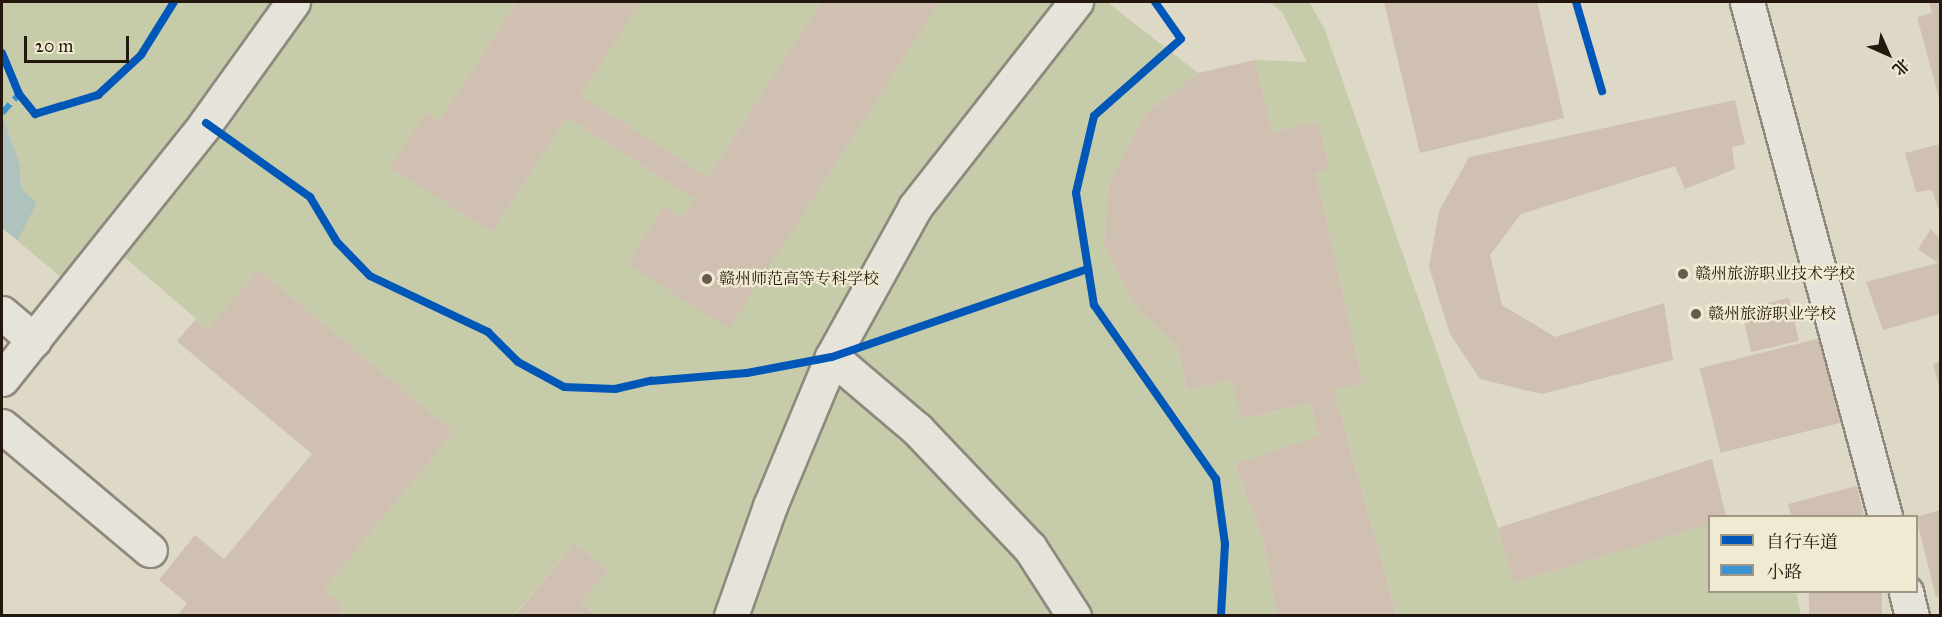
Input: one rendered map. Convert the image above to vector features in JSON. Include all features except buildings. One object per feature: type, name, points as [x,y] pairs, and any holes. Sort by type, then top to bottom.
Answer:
[{"type":"street","points":[[2,379],[206,123],[293,2]]},
{"type":"street","points":[[732,615],[770,506],[832,357],[915,207],[1076,2]]},
{"type":"street","points":[[1747,2],[1885,515]]},
{"type":"street","points":[[2,313],[34,340]]},
{"type":"street","points":[[832,357],[917,429],[1030,548],[1074,615]]},
{"type":"street","points":[[2,426],[150,550]]},
{"type":"street","points":[[1906,593],[1912,615]]},
{"type":"green space","points":[[2,2],[516,2],[439,121],[426,113],[391,168],[492,232],[567,117],[694,199],[682,217],[664,206],[627,264],[729,328],[940,2],[1107,2],[1198,73],[1147,112],[1109,181],[1104,245],[1137,308],[1178,348],[1187,390],[1232,380],[1242,419],[1311,403],[1318,436],[1235,465],[1264,544],[1277,615],[597,615],[581,602],[608,570],[575,543],[514,615],[336,615],[344,606],[324,589],[454,432],[258,269],[208,329],[109,244],[76,290],[18,241],[37,203],[21,188],[20,165],[2,115]]},
{"type":"green space","points":[[641,2],[821,2],[708,177],[581,95]]},
{"type":"green space","points":[[1270,2],[1309,2],[1325,30],[1498,528],[1513,583],[1708,524],[1708,593],[1796,593],[1801,615],[1397,615],[1334,390],[1363,383],[1316,173],[1330,170],[1318,121],[1272,132],[1255,60],[1307,62],[1282,12]]},
{"type":"water","points":[[2,115],[20,165],[21,188],[37,203],[18,241],[2,228]]},
{"type":"marked path","points":[[2,113],[19,94]]},
{"type":"cycle path","points":[[2,53],[19,94],[35,114],[62,106],[98,95],[141,55],[174,2]]},
{"type":"cycle path","points":[[1155,2],[1181,39],[1094,116],[1076,193],[1094,305],[1216,479],[1225,544],[1221,616]]},
{"type":"cycle path","points":[[1576,2],[1602,91]]},
{"type":"cycle path","points":[[206,123],[310,197],[337,242],[370,276],[488,332],[518,362],[564,387],[615,389],[651,381],[747,373],[832,357],[1088,269]]},
{"type":"place","name":"赣州旅游职业技术学校","points":[[1683,274]]},
{"type":"place","name":"赣州师范高等专科学校","points":[[707,279]]},
{"type":"place","name":"赣州旅游职业学校","points":[[1696,314]]}]
